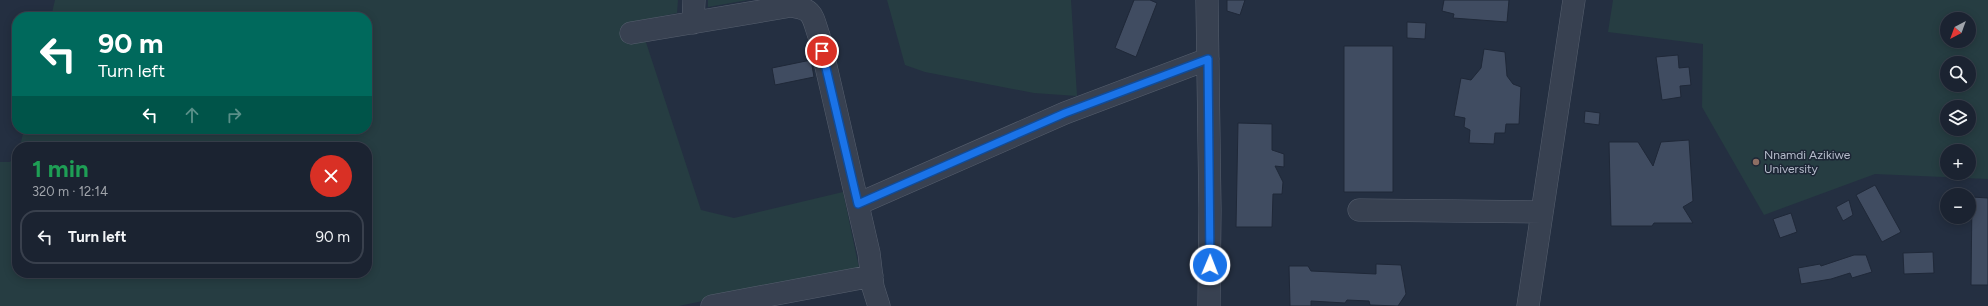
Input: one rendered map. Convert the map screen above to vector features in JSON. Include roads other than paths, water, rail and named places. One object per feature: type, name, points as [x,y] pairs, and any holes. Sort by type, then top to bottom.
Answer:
[{"type":"street","points":[[693,23],[694,0]]},
{"type":"street","points":[[1207,0],[1210,210],[1209,306]]},
{"type":"street","points":[[1528,306],[1574,0]]},
{"type":"street","points":[[631,34],[791,6],[804,8],[812,14],[819,36],[858,204],[879,306]]},
{"type":"street","points":[[858,204],[1065,113],[1208,59]]},
{"type":"street","points":[[1359,210],[1542,212]]},
{"type":"street","points":[[712,306],[872,276]]},
{"type":"place","name":"Nnamdi Azikiwe University","points":[[1756,162]]}]
